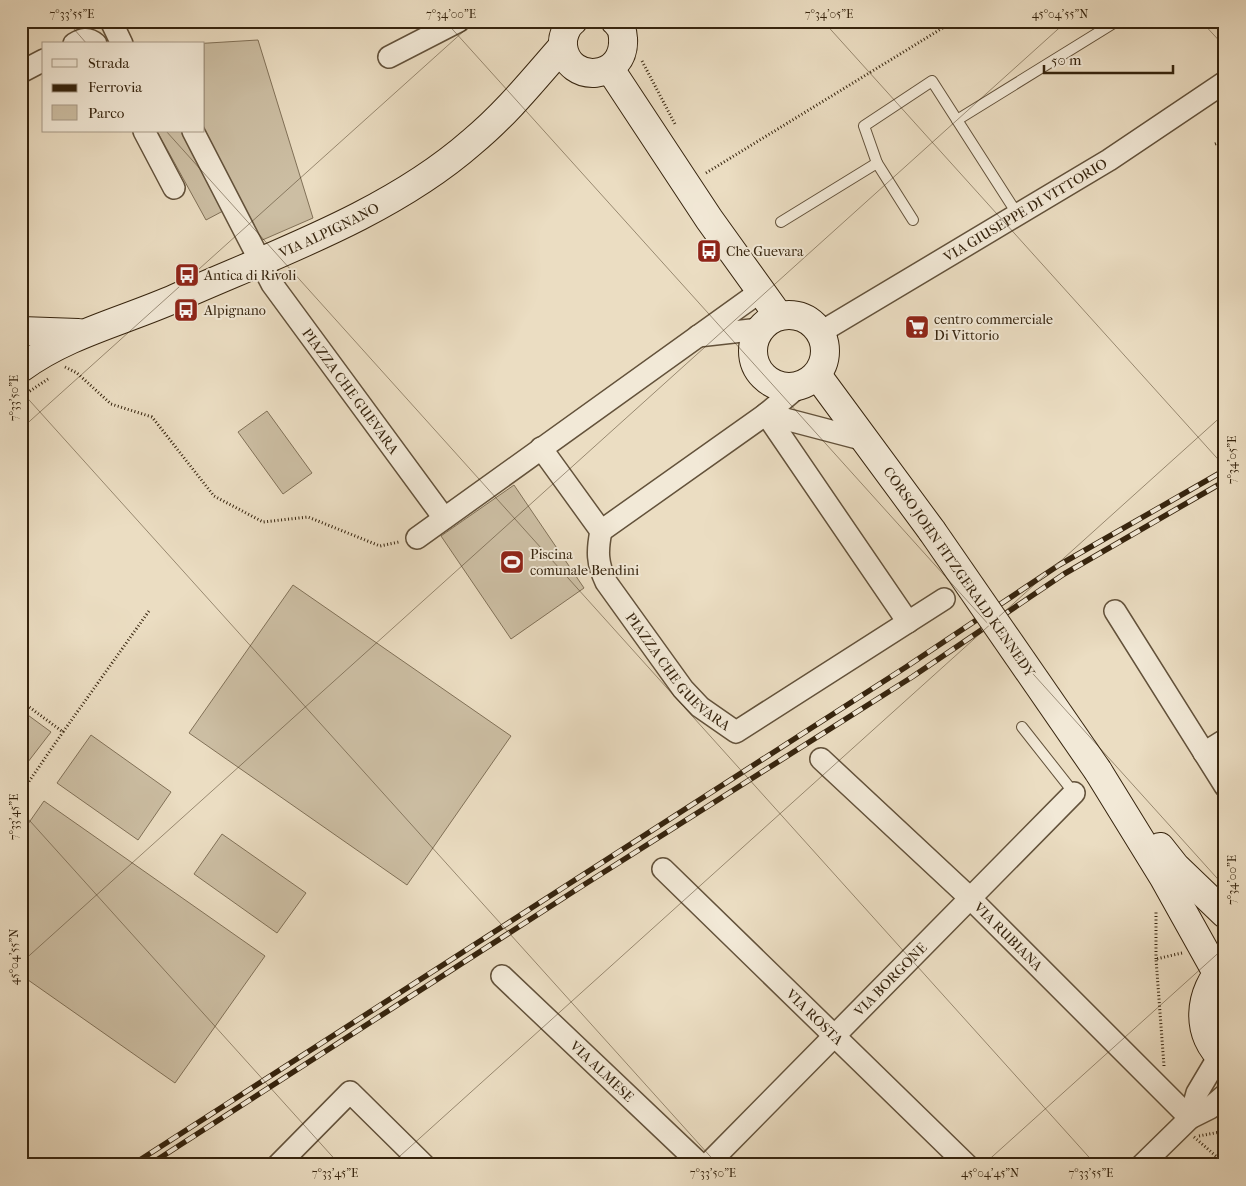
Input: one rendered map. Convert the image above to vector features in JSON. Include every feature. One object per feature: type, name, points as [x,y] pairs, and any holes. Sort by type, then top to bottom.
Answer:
[{"type":"street","points":[[111,21],[121,42]]},
{"type":"street","points":[[389,57],[459,21]]},
{"type":"street","points":[[618,22],[623,34],[624,48],[619,60],[610,69],[760,291],[769,322]]},
{"type":"street","points":[[568,28],[570,63],[583,72]]},
{"type":"street","name":"VIA ALPIGNANO","points":[[499,118],[568,28]]},
{"type":"street","points":[[78,42],[83,39],[94,42]]},
{"type":"street","points":[[21,72],[42,61]]},
{"type":"street","name":"VIA ALPIGNANO","points":[[21,368],[40,354],[84,333],[150,309],[382,206],[472,143],[499,118],[543,86],[583,72],[595,74],[610,69]]},
{"type":"street","name":"VIA GIUSEPPE DI VITTORIO","points":[[821,332],[1109,160],[1225,82]]},
{"type":"street","points":[[145,132],[174,188]]},
{"type":"street","name":"PIAZZA CHE GUEVARA","points":[[194,132],[272,284],[444,518]]},
{"type":"street","points":[[416,538],[760,291]]},
{"type":"street","points":[[541,448],[601,531],[766,414],[808,381],[825,360],[826,348],[821,332],[814,323],[798,315],[696,337]]},
{"type":"street","points":[[769,322],[755,336],[752,350],[754,365],[765,380],[780,387],[808,381]]},
{"type":"street","points":[[21,331],[84,333]]},
{"type":"street","name":"CORSO JOHN FITZGERALD KENNEDY","points":[[808,381],[865,440],[932,531],[1098,771],[1164,878],[1200,944],[1221,969],[1206,992],[1202,1013],[1208,1040],[1222,1058]]},
{"type":"street","points":[[766,414],[865,440]]},
{"type":"street","points":[[766,414],[908,622]]},
{"type":"street","name":"PIAZZA CHE GUEVARA","points":[[601,531],[596,553],[606,582],[671,675],[700,707],[736,732],[944,599]]},
{"type":"street","points":[[1115,611],[1225,786]]},
{"type":"street","points":[[1204,753],[1225,740]]},
{"type":"street","name":"VIA RUBIANA","points":[[821,759],[970,898],[1166,1094],[1192,1128]]},
{"type":"street","name":"CORSO JOHN FITZGERALD KENNEDY","points":[[1098,771],[1175,866],[1225,914]]},
{"type":"street","name":"VIA BORGONE","points":[[707,1165],[1074,793]]},
{"type":"street","name":"VIA ROSTA","points":[[663,869],[967,1165]]},
{"type":"street","name":"VIA ALMESE","points":[[502,976],[701,1165]]},
{"type":"street","points":[[1192,1128],[1197,1092],[1222,1058]]},
{"type":"street","points":[[278,1165],[350,1092],[424,1165]]},
{"type":"street","points":[[1142,1165],[1192,1128],[1225,1095]]},
{"type":"lane","points":[[957,120],[1117,21]]},
{"type":"lane","points":[[913,220],[877,163],[864,126],[932,81],[1018,214]]},
{"type":"lane","points":[[780,222],[877,163]]},
{"type":"lane","points":[[1022,727],[1074,793]]},
{"type":"path","points":[[706,173],[954,21]]},
{"type":"path","points":[[641,59],[680,133]]},
{"type":"path","points":[[1215,144],[1225,140]]},
{"type":"path","points":[[702,167],[712,182]]},
{"type":"path","points":[[59,372],[66,366],[77,373],[111,404],[152,417],[214,496],[263,522],[308,517],[332,529],[380,546],[416,538]]},
{"type":"path","points":[[21,397],[51,377]]},
{"type":"path","points":[[21,793],[149,611]]},
{"type":"path","points":[[21,701],[63,732]]},
{"type":"path","points":[[1166,1094],[1156,959],[1179,954],[1200,944]]},
{"type":"path","points":[[1192,1128],[1225,1164]]},
{"type":"green space","points":[[258,40],[313,218],[244,248],[223,211],[206,220],[158,132],[205,132],[205,43]]},
{"type":"green space","points":[[267,411],[312,473],[283,494],[238,432]]},
{"type":"green space","name":"Piscina comunale Bendini","points":[[514,485],[584,588],[511,639],[441,536]]},
{"type":"green space","points":[[293,585],[511,736],[407,885],[189,733]]},
{"type":"green space","points":[[21,710],[51,732],[21,771]]},
{"type":"green space","points":[[91,735],[171,792],[138,840],[57,783]]},
{"type":"green space","points":[[44,801],[265,956],[175,1083],[21,975],[21,834]]},
{"type":"green space","points":[[222,834],[306,893],[277,933],[194,874]]},
{"type":"green space","points":[[1225,982],[1225,1042],[1219,1027],[1217,1004]]},
{"type":"railway","points":[[132,1165],[906,667],[1059,565],[1225,470]]},
{"type":"railway","points":[[149,1165],[582,886],[912,677],[1064,574],[1225,481]]},
{"type":"place","name":"Che Guevara","points":[[709,251]]},
{"type":"place","name":"Antica di Rivoli","points":[[187,275]]},
{"type":"place","name":"Alpignano","points":[[186,310]]},
{"type":"place","name":"centro commerciale Di Vittorio","points":[[917,327]]},
{"type":"place","name":"Piscina comunale Bendini","points":[[512,562]]}]
